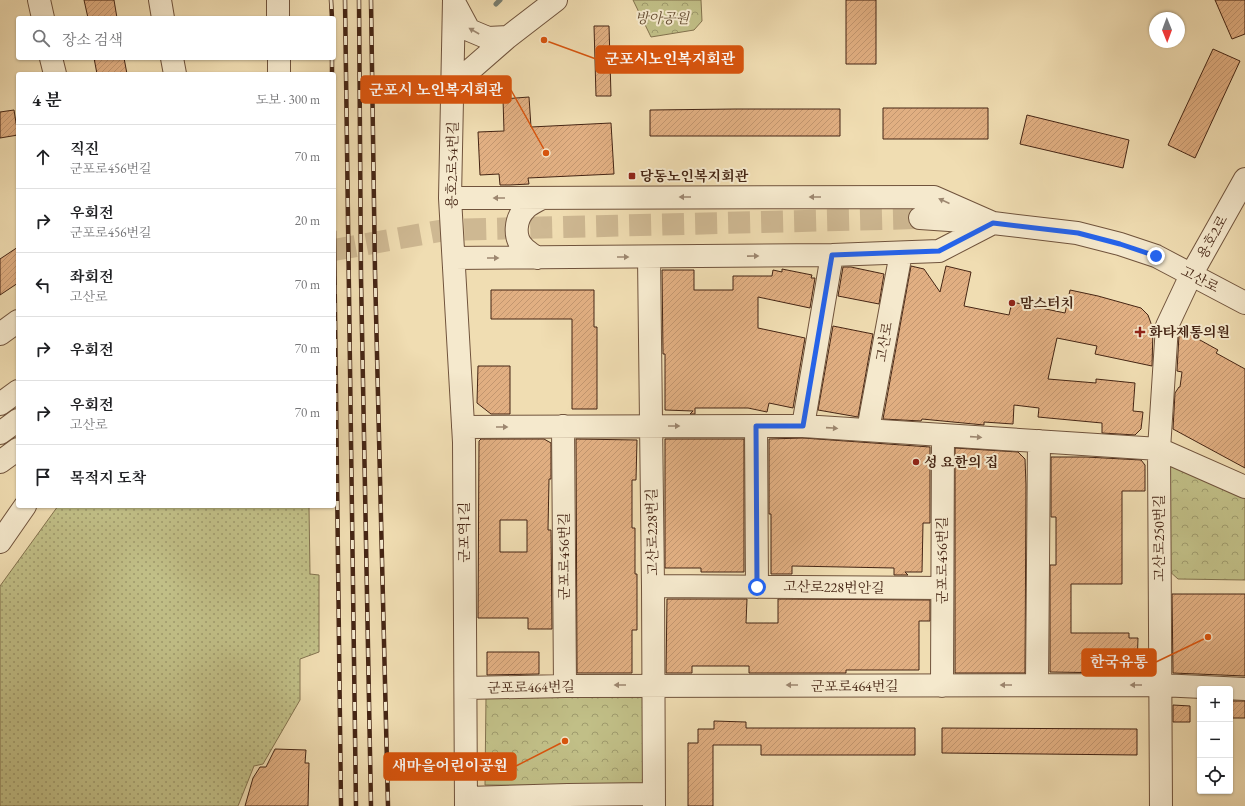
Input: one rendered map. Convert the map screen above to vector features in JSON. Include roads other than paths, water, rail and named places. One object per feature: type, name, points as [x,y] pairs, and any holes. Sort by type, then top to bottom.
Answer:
[{"type":"street","points":[[39,0],[43,16]]},
{"type":"street","points":[[160,0],[163,16]]},
{"type":"street","points":[[278,0],[278,16]]},
{"type":"street","points":[[453,85],[508,36],[556,0]]},
{"type":"street","points":[[454,1],[469,30],[488,38],[508,36]]},
{"type":"street","name":"용호2로54번길","points":[[454,1],[450,198],[454,258]]},
{"type":"street","points":[[52,60],[54,72]]},
{"type":"street","points":[[172,60],[175,72]]},
{"type":"street","points":[[279,60],[279,72]]},
{"type":"street","name":"용호2로","points":[[1191,275],[1245,179]]},
{"type":"street","points":[[450,198],[934,196],[993,223]]},
{"type":"street","points":[[537,258],[519,242],[516,229],[517,220],[526,208],[542,198]]},
{"type":"street","name":"고산로","points":[[920,218],[993,223],[1078,233],[1120,244],[1156,256],[1245,303]]},
{"type":"street","points":[[454,258],[832,255],[939,251],[993,223]]},
{"type":"street","name":"고산로","points":[[868,430],[900,253]]},
{"type":"street","points":[[803,426],[832,255]]},
{"type":"street","name":"고산로228번길","points":[[649,257],[654,800]]},
{"type":"street","name":"군포역1길","points":[[454,258],[463,427],[467,802]]},
{"type":"street","name":"고산로250번길","points":[[1162,806],[1159,449],[1167,326],[1191,275]]},
{"type":"street","points":[[0,334],[16,322]]},
{"type":"street","points":[[0,404],[16,392]]},
{"type":"street","points":[[0,433],[16,421]]},
{"type":"street","name":"군포로456번길","points":[[563,426],[564,686]]},
{"type":"street","points":[[756,426],[757,587]]},
{"type":"street","points":[[463,427],[803,426],[1159,449],[1245,487]]},
{"type":"street","name":"군포로456번길","points":[[942,686],[943,435]]},
{"type":"street","points":[[1037,685],[1039,441]]},
{"type":"street","points":[[0,462],[16,450]]},
{"type":"street","points":[[0,542],[24,508]]},
{"type":"street","name":"고산로228번안길","points":[[653,586],[942,588]]},
{"type":"street","name":"군포로464번길","points":[[466,688],[654,685],[1160,685],[1245,689]]},
{"type":"street","points":[[467,802],[654,800]]},
{"type":"waterway","points":[[496,4],[500,0]]},
{"type":"tunnel","points":[[336,250],[445,230],[920,218]]},
{"type":"railway","points":[[331,0],[332,16]]},
{"type":"railway","points":[[345,0],[356,806]]},
{"type":"railway","points":[[359,0],[361,277],[371,806]]},
{"type":"railway","points":[[371,0],[375,272],[388,806]]},
{"type":"railway","points":[[332,60],[332,72]]},
{"type":"railway","points":[[336,395],[341,806]]},
{"type":"place","name":"군포시노인복지회관","points":[[544,40]]},
{"type":"place","name":"군포시 노인복지회관","points":[[546,153]]},
{"type":"place","name":"당동노인복지회관","points":[[632,176]]},
{"type":"place","name":"맘스터치","points":[[1012,303]]},
{"type":"place","name":"화타제통의원","points":[[1140,332]]},
{"type":"place","name":"성 요한의 집","points":[[916,462]]},
{"type":"place","name":"한국유통","points":[[1208,637]]},
{"type":"place","name":"새마을어린이공원","points":[[565,741]]},
{"type":"park label","name":"방아공원","points":[[662,18]]}]
